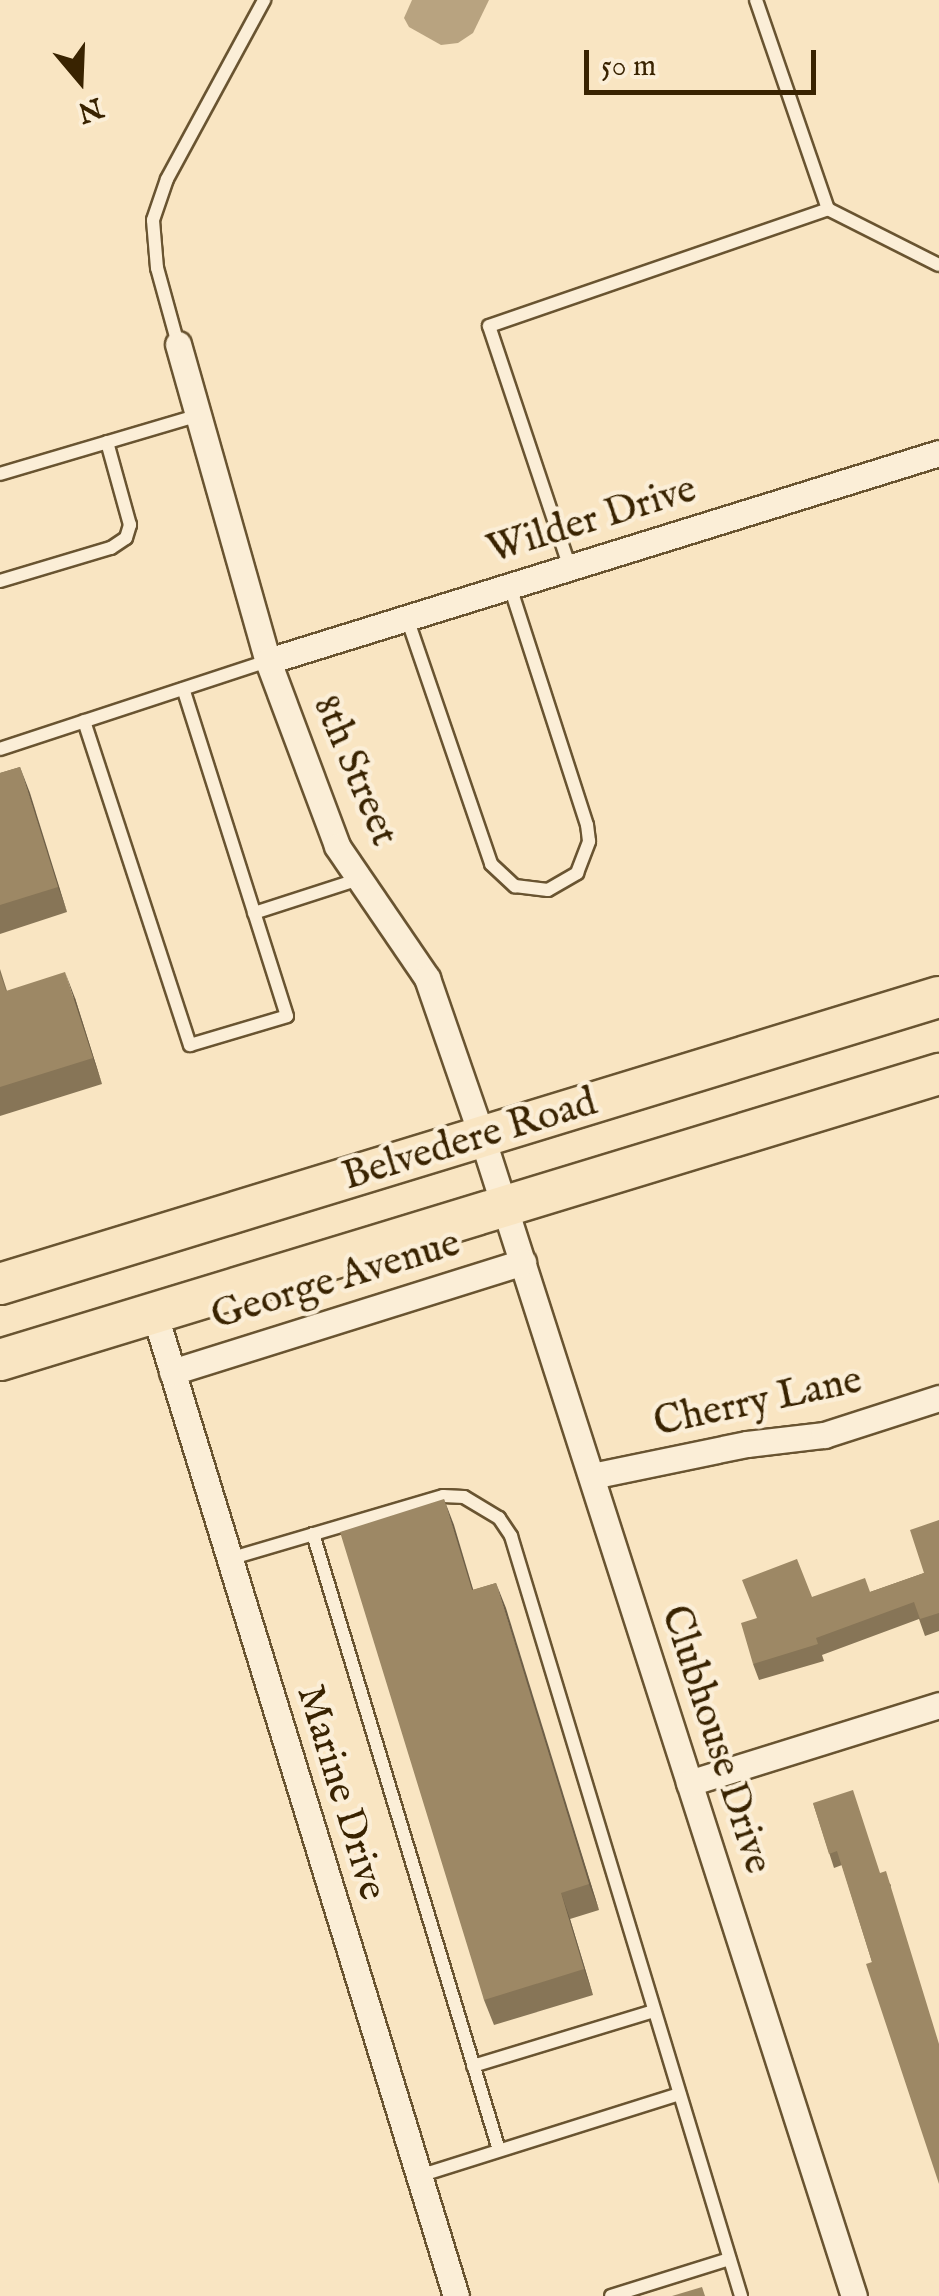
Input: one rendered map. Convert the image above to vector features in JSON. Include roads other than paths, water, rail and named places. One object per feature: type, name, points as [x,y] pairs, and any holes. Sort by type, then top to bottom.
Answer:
[{"type":"main road","name":"Belvedere Road","points":[[0,1284],[939,998]]},
{"type":"main road","name":"Belvedere Road","points":[[0,1360],[939,1074]]},
{"type":"street","name":"8th Street","points":[[178,344],[268,661],[337,846],[427,978],[505,1206]]},
{"type":"street","name":"Wilder Drive","points":[[268,661],[939,452]]},
{"type":"street","name":"Clubhouse Drive","points":[[505,1206],[854,2296]]},
{"type":"street","name":"George Avenue","points":[[172,1372],[523,1262]]},
{"type":"street","name":"Marine Drive","points":[[154,1312],[456,2296]]},
{"type":"street","name":"Cherry Lane","points":[[592,1476],[747,1444],[824,1435],[939,1398]]},
{"type":"street","points":[[689,1783],[939,1705]]},
{"type":"lane","points":[[178,344],[157,268],[153,220],[167,179],[264,0]]},
{"type":"lane","points":[[756,0],[828,209],[939,265]]},
{"type":"lane","points":[[570,568],[489,326],[828,209]]},
{"type":"lane","points":[[0,474],[198,414]]},
{"type":"lane","points":[[0,582],[110,548],[126,538],[130,525],[107,442]]},
{"type":"lane","points":[[408,618],[491,864],[515,886],[548,890],[577,873],[586,858],[587,824],[510,586]]},
{"type":"lane","points":[[0,749],[268,661]]},
{"type":"lane","points":[[84,721],[190,1046],[287,1016],[183,689]]},
{"type":"lane","points":[[254,913],[359,879]]},
{"type":"lane","points":[[229,1559],[444,1496],[464,1497],[500,1518],[510,1536],[742,2296]]},
{"type":"lane","points":[[313,1534],[499,2150]]},
{"type":"lane","points":[[473,2066],[654,2011]]},
{"type":"lane","points":[[418,2176],[678,2094]]},
{"type":"lane","points":[[611,2296],[729,2259]]}]
